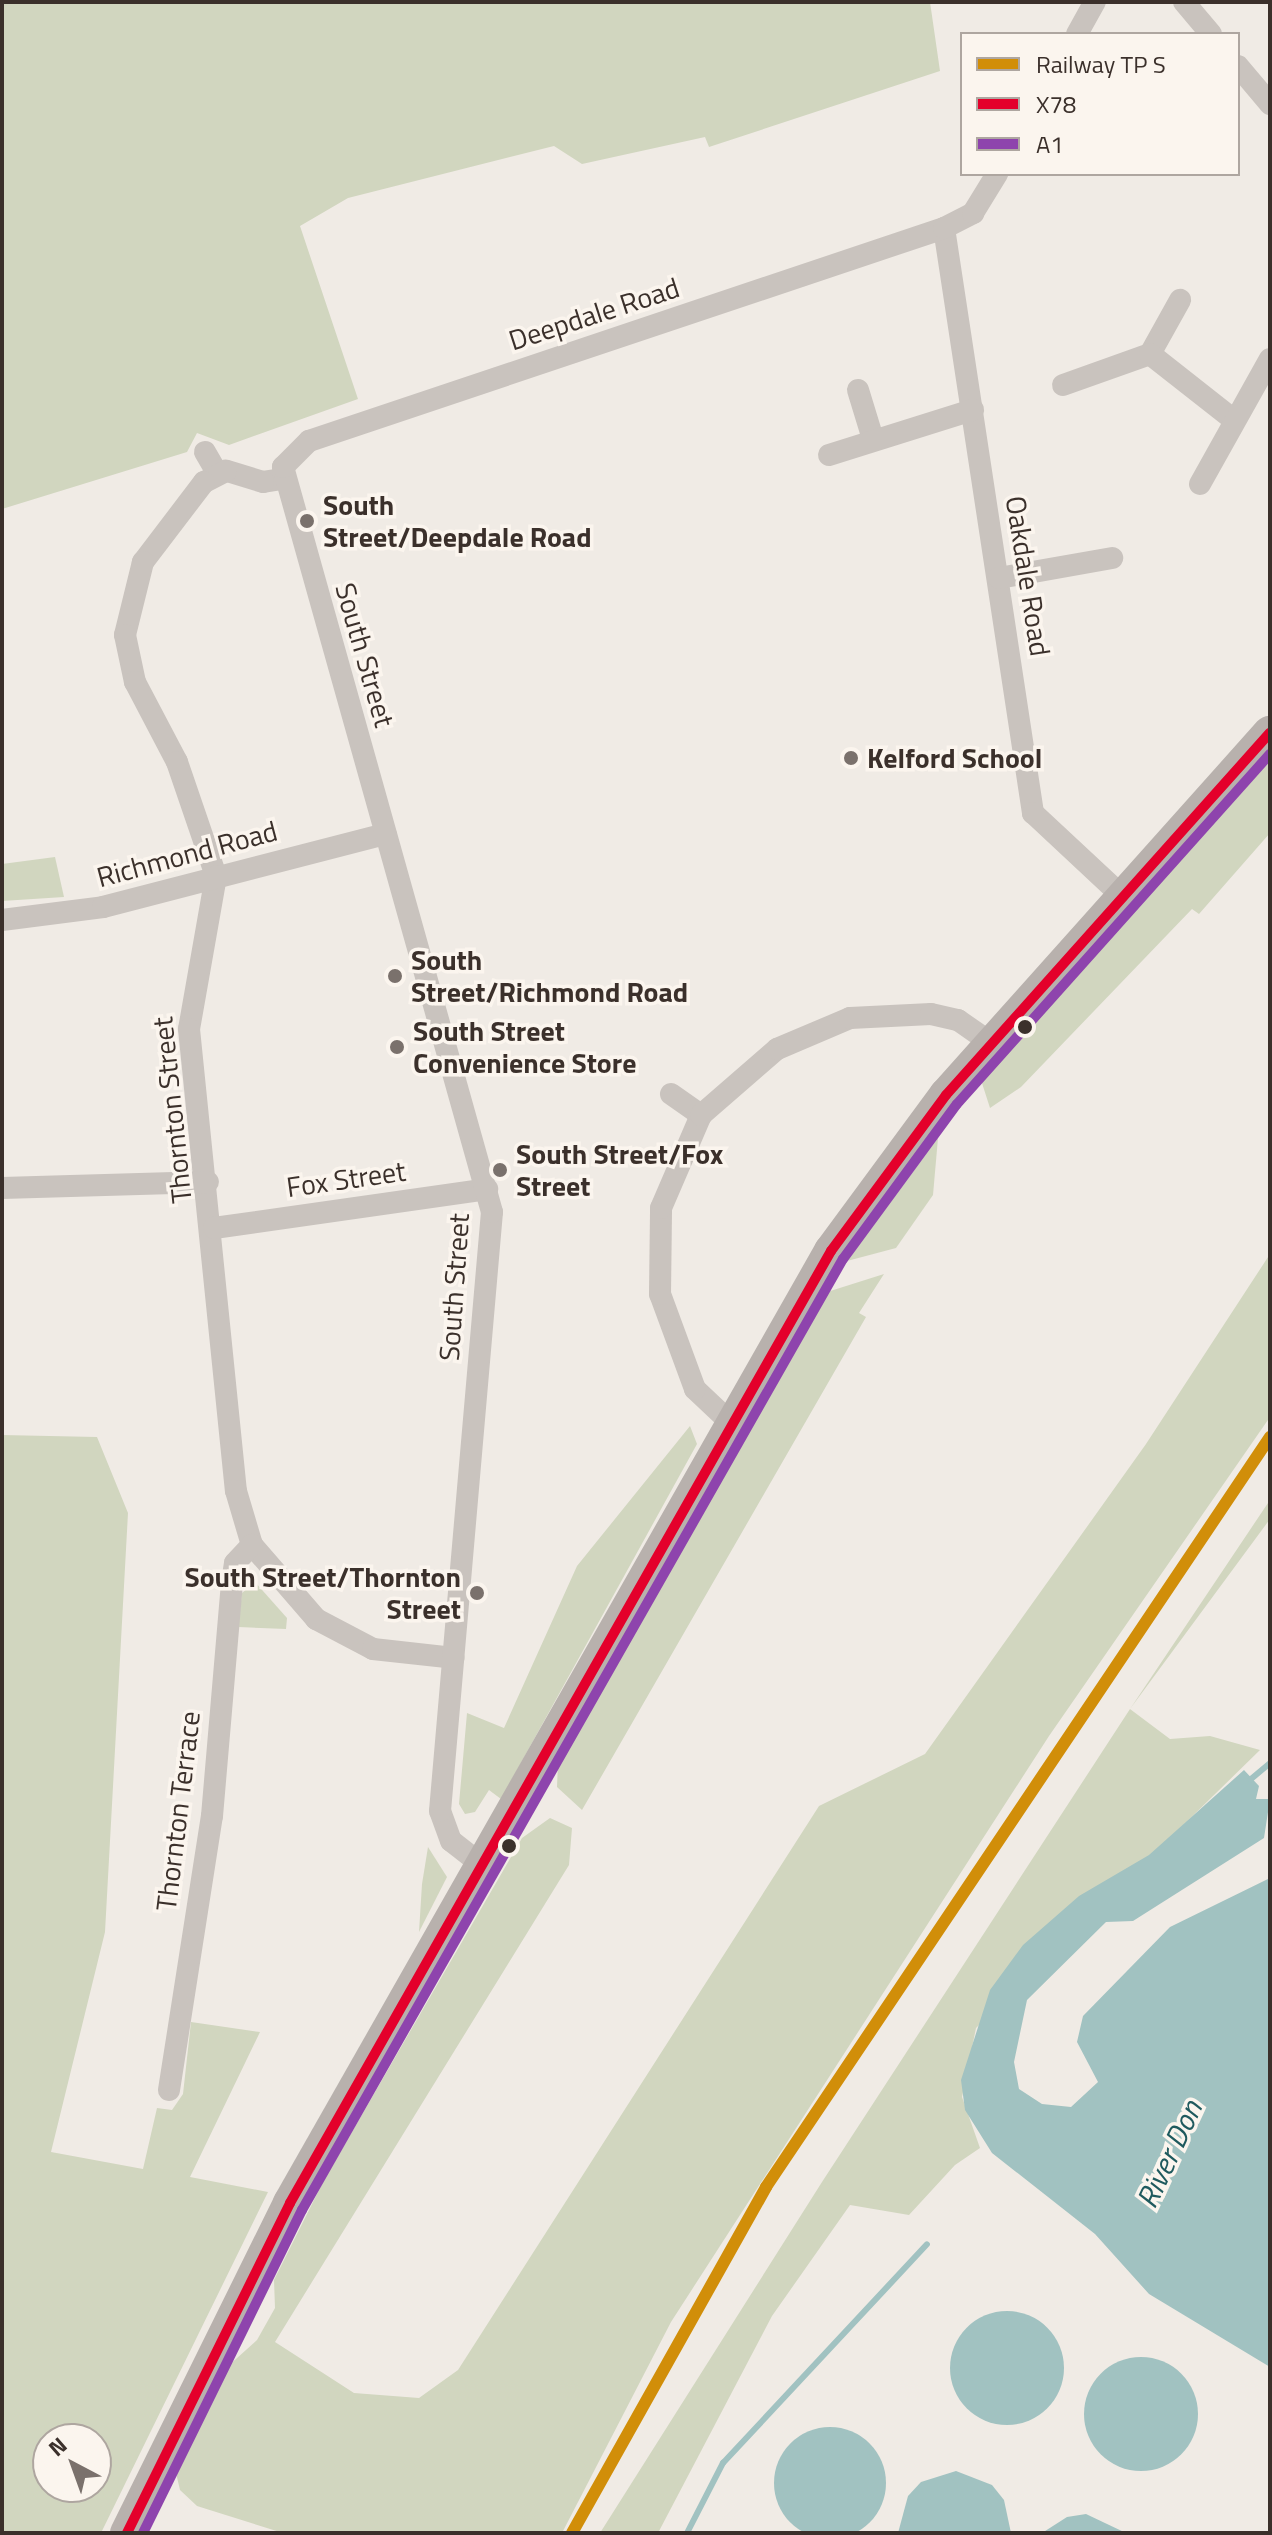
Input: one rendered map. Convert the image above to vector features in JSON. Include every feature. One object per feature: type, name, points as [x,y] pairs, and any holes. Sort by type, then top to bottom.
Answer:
[{"type":"main road","points":[[127,2533],[290,2203],[732,1424],[870,1191],[991,1043],[1270,733]]},
{"type":"street","points":[[1078,32],[1095,2]]},
{"type":"street","points":[[1184,2],[1209,32]]},
{"type":"street","points":[[1240,68],[1270,104]]},
{"type":"street","name":"Deepdale Road","points":[[282,479],[287,458],[309,441],[944,228],[973,213],[996,176]]},
{"type":"street","name":"Oakdale Road","points":[[944,228],[1033,813],[1121,895]]},
{"type":"street","points":[[1063,385],[1150,354],[1180,300]]},
{"type":"street","points":[[1150,354],[1234,420]]},
{"type":"street","points":[[1200,484],[1270,359]]},
{"type":"street","points":[[858,390],[873,439]]},
{"type":"street","points":[[829,455],[973,410]]},
{"type":"street","points":[[205,452],[217,473],[282,479]]},
{"type":"street","name":"Thornton Street","points":[[217,473],[143,562],[125,635],[135,682],[177,762],[216,876],[189,1029],[214,1228],[236,1491],[252,1545],[291,1596],[345,1639],[401,1656],[454,1658]]},
{"type":"street","name":"South Street","points":[[282,479],[487,1189],[492,1238],[440,1811],[451,1841],[482,1865]]},
{"type":"street","points":[[999,578],[1112,558]]},
{"type":"street","name":"Richmond Road","points":[[2,920],[103,907],[386,834]]},
{"type":"street","points":[[732,1424],[695,1389],[660,1294],[661,1208],[701,1115],[777,1049],[850,1018],[931,1014],[958,1020],[991,1043]]},
{"type":"street","points":[[671,1094],[701,1115]]},
{"type":"street","points":[[2,1188],[208,1182]]},
{"type":"street","name":"Fox Street","points":[[214,1228],[487,1189]]},
{"type":"street","name":"Thornton Terrace","points":[[169,2090],[212,1816],[232,1582],[235,1563],[252,1545]]},
{"type":"green space","points":[[2,2],[930,2],[940,71],[709,147],[705,137],[582,164],[554,146],[348,198],[300,226],[358,399],[229,445],[197,433],[187,452],[2,509]]},
{"type":"green space","points":[[1270,761],[1270,833],[1199,914],[1192,909],[1021,1087],[990,1108],[981,1080]]},
{"type":"green space","points":[[55,857],[64,897],[2,901],[2,864]]},
{"type":"green space","points":[[938,1138],[933,1195],[896,1248],[847,1261]]},
{"type":"green space","points":[[1270,1254],[1270,1417],[1049,1736],[671,2322],[562,2533],[283,2533],[197,2506],[180,2490],[176,2473],[217,2376],[257,2340],[275,2308],[274,2280],[323,2182],[522,1838],[550,1818],[572,1828],[569,1865],[275,2342],[354,2393],[419,2398],[458,2370],[819,1806],[925,1754],[1146,1444]]},
{"type":"green space","points":[[884,1274],[859,1313],[866,1317],[582,1810],[557,1787],[558,1763],[824,1293]]},
{"type":"green space","points":[[690,1426],[697,1444],[501,1799],[489,1790],[475,1812],[465,1814],[459,1804],[467,1713],[504,1728],[577,1566]]},
{"type":"green space","points":[[2,1435],[97,1437],[128,1513],[105,1932],[51,2152],[143,2169],[157,2108],[172,2110],[183,2094],[191,2022],[260,2032],[190,2177],[268,2192],[101,2533],[2,2533]]},
{"type":"green space","points":[[1270,1500],[1270,1519],[1130,1709]]},
{"type":"green space","points":[[255,1582],[287,1618],[286,1629],[238,1627],[242,1593]]},
{"type":"green space","points":[[1130,1709],[1170,1739],[1210,1736],[1260,1750],[976,2028],[962,2097],[980,2148],[955,2165],[909,2215],[850,2205],[772,2316],[658,2533],[600,2533],[822,2182]]},
{"type":"green space","points":[[428,1847],[447,1877],[419,1932],[422,1884]]},
{"type":"water","name":"River Don","points":[[1244,1770],[1259,1786],[1256,1799],[1270,1799],[1264,1838],[1133,1921],[1106,1922],[1027,2000],[1014,2062],[1019,2089],[1042,2104],[1071,2107],[1098,2082],[1077,2042],[1083,2016],[1170,1927],[1270,1878],[1270,2367],[1149,2294],[1095,2234],[992,2153],[965,2110],[961,2080],[990,1990],[1023,1945],[1079,1896],[1149,1855]]},
{"type":"water","points":[[1007,2311],[1029,2315],[1047,2328],[1060,2346],[1064,2368],[1060,2390],[1047,2408],[1029,2421],[1007,2425],[985,2421],[967,2408],[954,2390],[950,2368],[954,2346],[967,2328],[985,2315]]},
{"type":"water","points":[[1141,2357],[1163,2361],[1181,2374],[1194,2392],[1198,2414],[1194,2436],[1181,2454],[1163,2467],[1141,2471],[1119,2467],[1101,2454],[1088,2436],[1084,2414],[1088,2392],[1101,2374],[1119,2361]]},
{"type":"water","points":[[819,2428],[841,2428],[861,2436],[877,2452],[885,2472],[885,2494],[877,2514],[861,2530],[848,2536],[812,2536],[799,2530],[783,2514],[775,2494],[775,2472],[783,2452],[799,2436]]},
{"type":"water","points":[[956,2471],[992,2485],[1004,2500],[1011,2533],[898,2533],[908,2496],[921,2482]]},
{"type":"water","points":[[1086,2514],[1126,2533],[1042,2533],[1067,2517]]},
{"type":"waterway","points":[[1251,1779],[1270,1763]]},
{"type":"waterway","points":[[687,2533],[723,2463],[927,2244]]},
{"type":"transit line","name":"X78","points":[[127,2533],[290,2203],[831,1251],[946,1095],[1270,733]]},
{"type":"transit line","name":"A1","points":[[143,2533],[302,2210],[843,1259],[957,1104],[1270,754]]},
{"type":"transit line","points":[[572,2533],[766,2187],[1270,1437]]},
{"type":"place","name":"South Street/Deepdale Road","points":[[307,521]]},
{"type":"place","name":"Kelford School","points":[[851,758]]},
{"type":"place","name":"South Street/Richmond Road","points":[[395,976]]},
{"type":"place","name":"South Street Convenience Store","points":[[397,1047]]},
{"type":"place","name":"South Street/Fox Street","points":[[500,1170]]},
{"type":"place","name":"South Street/Thornton Street","points":[[477,1593]]}]
